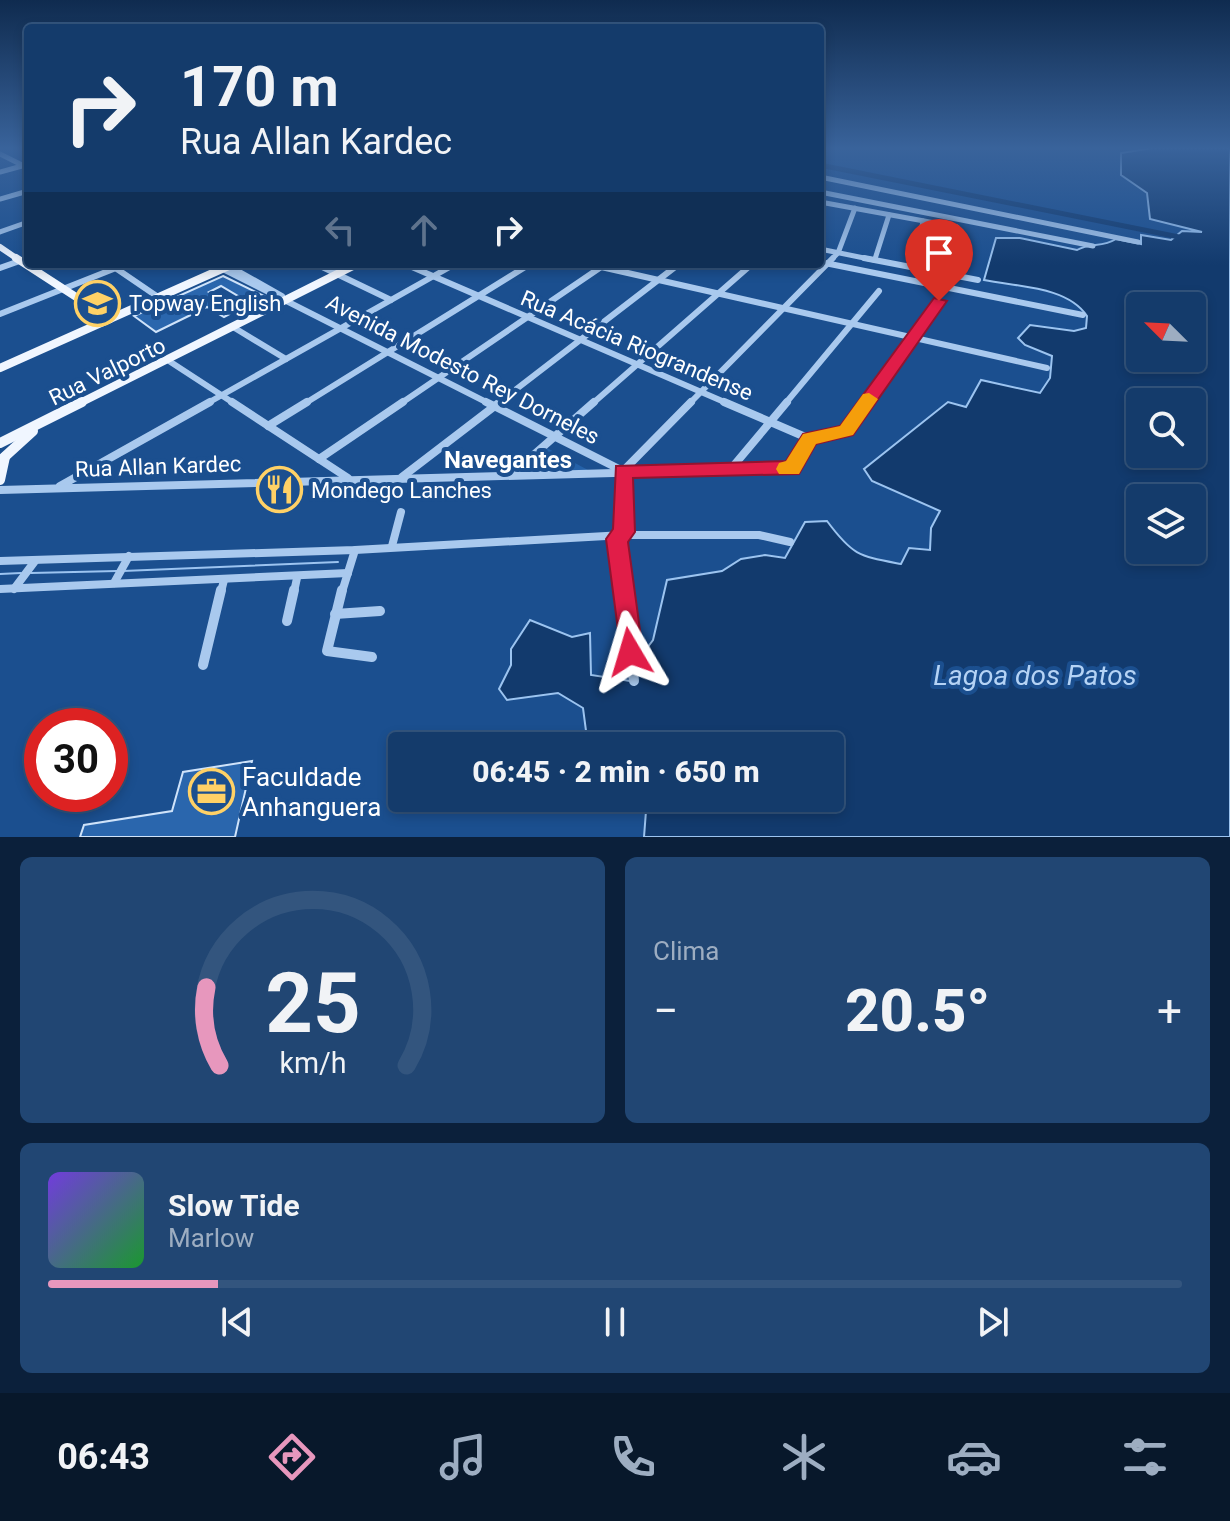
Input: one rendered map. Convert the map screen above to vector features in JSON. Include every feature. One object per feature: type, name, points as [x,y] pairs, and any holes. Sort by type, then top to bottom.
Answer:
[{"type":"main road","points":[[0,247],[24,259]]},
{"type":"main road","points":[[36,268],[110,319]]},
{"type":"main road","points":[[0,368],[223,268]]},
{"type":"main road","name":"Rua Valporto","points":[[2,452],[54,418],[349,268]]},
{"type":"main road","points":[[0,479],[2,452]]},
{"type":"street","points":[[870,187],[1138,242]]},
{"type":"street","points":[[869,201],[880,189]]},
{"type":"street","points":[[0,199],[24,192]]},
{"type":"street","points":[[824,193],[1093,246]]},
{"type":"street","points":[[873,212],[876,203]]},
{"type":"street","points":[[824,204],[957,227],[952,275]]},
{"type":"street","points":[[824,263],[838,253],[855,208]]},
{"type":"street","points":[[875,259],[889,215]]},
{"type":"street","points":[[914,267],[923,221]]},
{"type":"street","points":[[0,232],[24,223]]},
{"type":"street","points":[[824,250],[978,280]]},
{"type":"street","points":[[0,268],[24,259]]},
{"type":"street","points":[[824,263],[1083,315]]},
{"type":"street","points":[[0,312],[111,268]]},
{"type":"street","points":[[119,268],[158,297]]},
{"type":"street","name":"Avenida Modesto Rey Dorneles","points":[[231,268],[287,300],[623,471]]},
{"type":"street","points":[[324,268],[391,300]]},
{"type":"street","name":"Rua Acácia Riograndense","points":[[415,268],[810,439]]},
{"type":"street","points":[[59,487],[448,268]]},
{"type":"street","points":[[268,426],[524,268]]},
{"type":"street","points":[[319,459],[600,268]]},
{"type":"street","points":[[615,268],[1047,368]]},
{"type":"street","points":[[400,478],[674,268]]},
{"type":"street","points":[[511,474],[748,268]]},
{"type":"street","points":[[634,681],[616,539],[624,532],[623,471],[820,268]]},
{"type":"street","points":[[730,470],[879,291]]},
{"type":"street","points":[[810,439],[846,431],[939,301]]},
{"type":"street","points":[[233,327],[286,359]]},
{"type":"street","points":[[169,361],[350,479]]},
{"type":"street","name":"Rua Allan Kardec","points":[[0,490],[792,468],[810,439]]},
{"type":"street","points":[[0,479],[18,489]]},
{"type":"street","points":[[392,546],[401,512]]},
{"type":"street","points":[[0,561],[33,564],[620,535],[732,534],[790,542]]},
{"type":"street","points":[[355,550],[327,651],[372,657]]},
{"type":"street","points":[[116,579],[128,558]]},
{"type":"street","points":[[17,585],[33,564]]},
{"type":"street","points":[[0,589],[17,585],[116,579],[224,580],[348,573]]},
{"type":"street","points":[[287,621],[297,578]]},
{"type":"street","points":[[203,665],[224,580]]},
{"type":"street","points":[[335,614],[380,611]]},
{"type":"shaded area","points":[[545,447],[588,470],[517,471]]},
{"type":"water","name":"Lagoa dos Patos","points":[[1138,187],[1230,187],[1230,837],[644,837],[646,812],[844,812],[844,732],[586,732],[583,708],[558,693],[507,700],[499,689],[511,665],[511,649],[530,620],[572,637],[590,633],[591,675],[637,682],[638,660],[653,640],[667,580],[722,571],[741,559],[765,555],[785,558],[805,522],[827,521],[851,548],[875,559],[901,564],[909,548],[930,550],[931,528],[940,511],[872,481],[864,469],[948,402],[966,407],[981,380],[1040,393],[1050,378],[1052,356],[1025,345],[1018,338],[1030,325],[1074,331],[1086,328],[1087,316],[1067,299],[1040,289],[984,280],[996,238],[1020,238],[1077,250],[1116,239],[1141,244],[1141,235],[1171,240],[1182,231],[1202,232],[1150,219],[1147,193]]},
{"type":"building","points":[[223,276],[264,296],[250,303],[221,286],[209,292],[239,309],[224,317],[207,307],[156,332],[134,316]]},
{"type":"building","name":"Faculdade Anhanguera","points":[[252,761],[235,837],[80,837],[84,825],[172,811],[183,772]]},
{"type":"waterway","points":[[930,187],[1179,237]]},
{"type":"waterway","points":[[123,571],[338,562]]},
{"type":"waterway","points":[[31,573],[117,571]]},
{"type":"waterway","points":[[0,574],[21,573]]},
{"type":"slow traffic","points":[[786,469],[792,468],[810,439],[846,431],[869,399]]},
{"type":"place","name":"Topway English","points":[[98,303]]},
{"type":"place","name":"Mondego Lanches","points":[[280,490]]},
{"type":"place","name":"Faculdade Anhanguera","points":[[211,792]]},
{"type":"district","name":"Navegantes","points":[[508,460]]},
{"type":"route","points":[[630,652],[616,539],[624,532],[623,471],[792,468],[810,439],[846,431],[939,301]]}]
